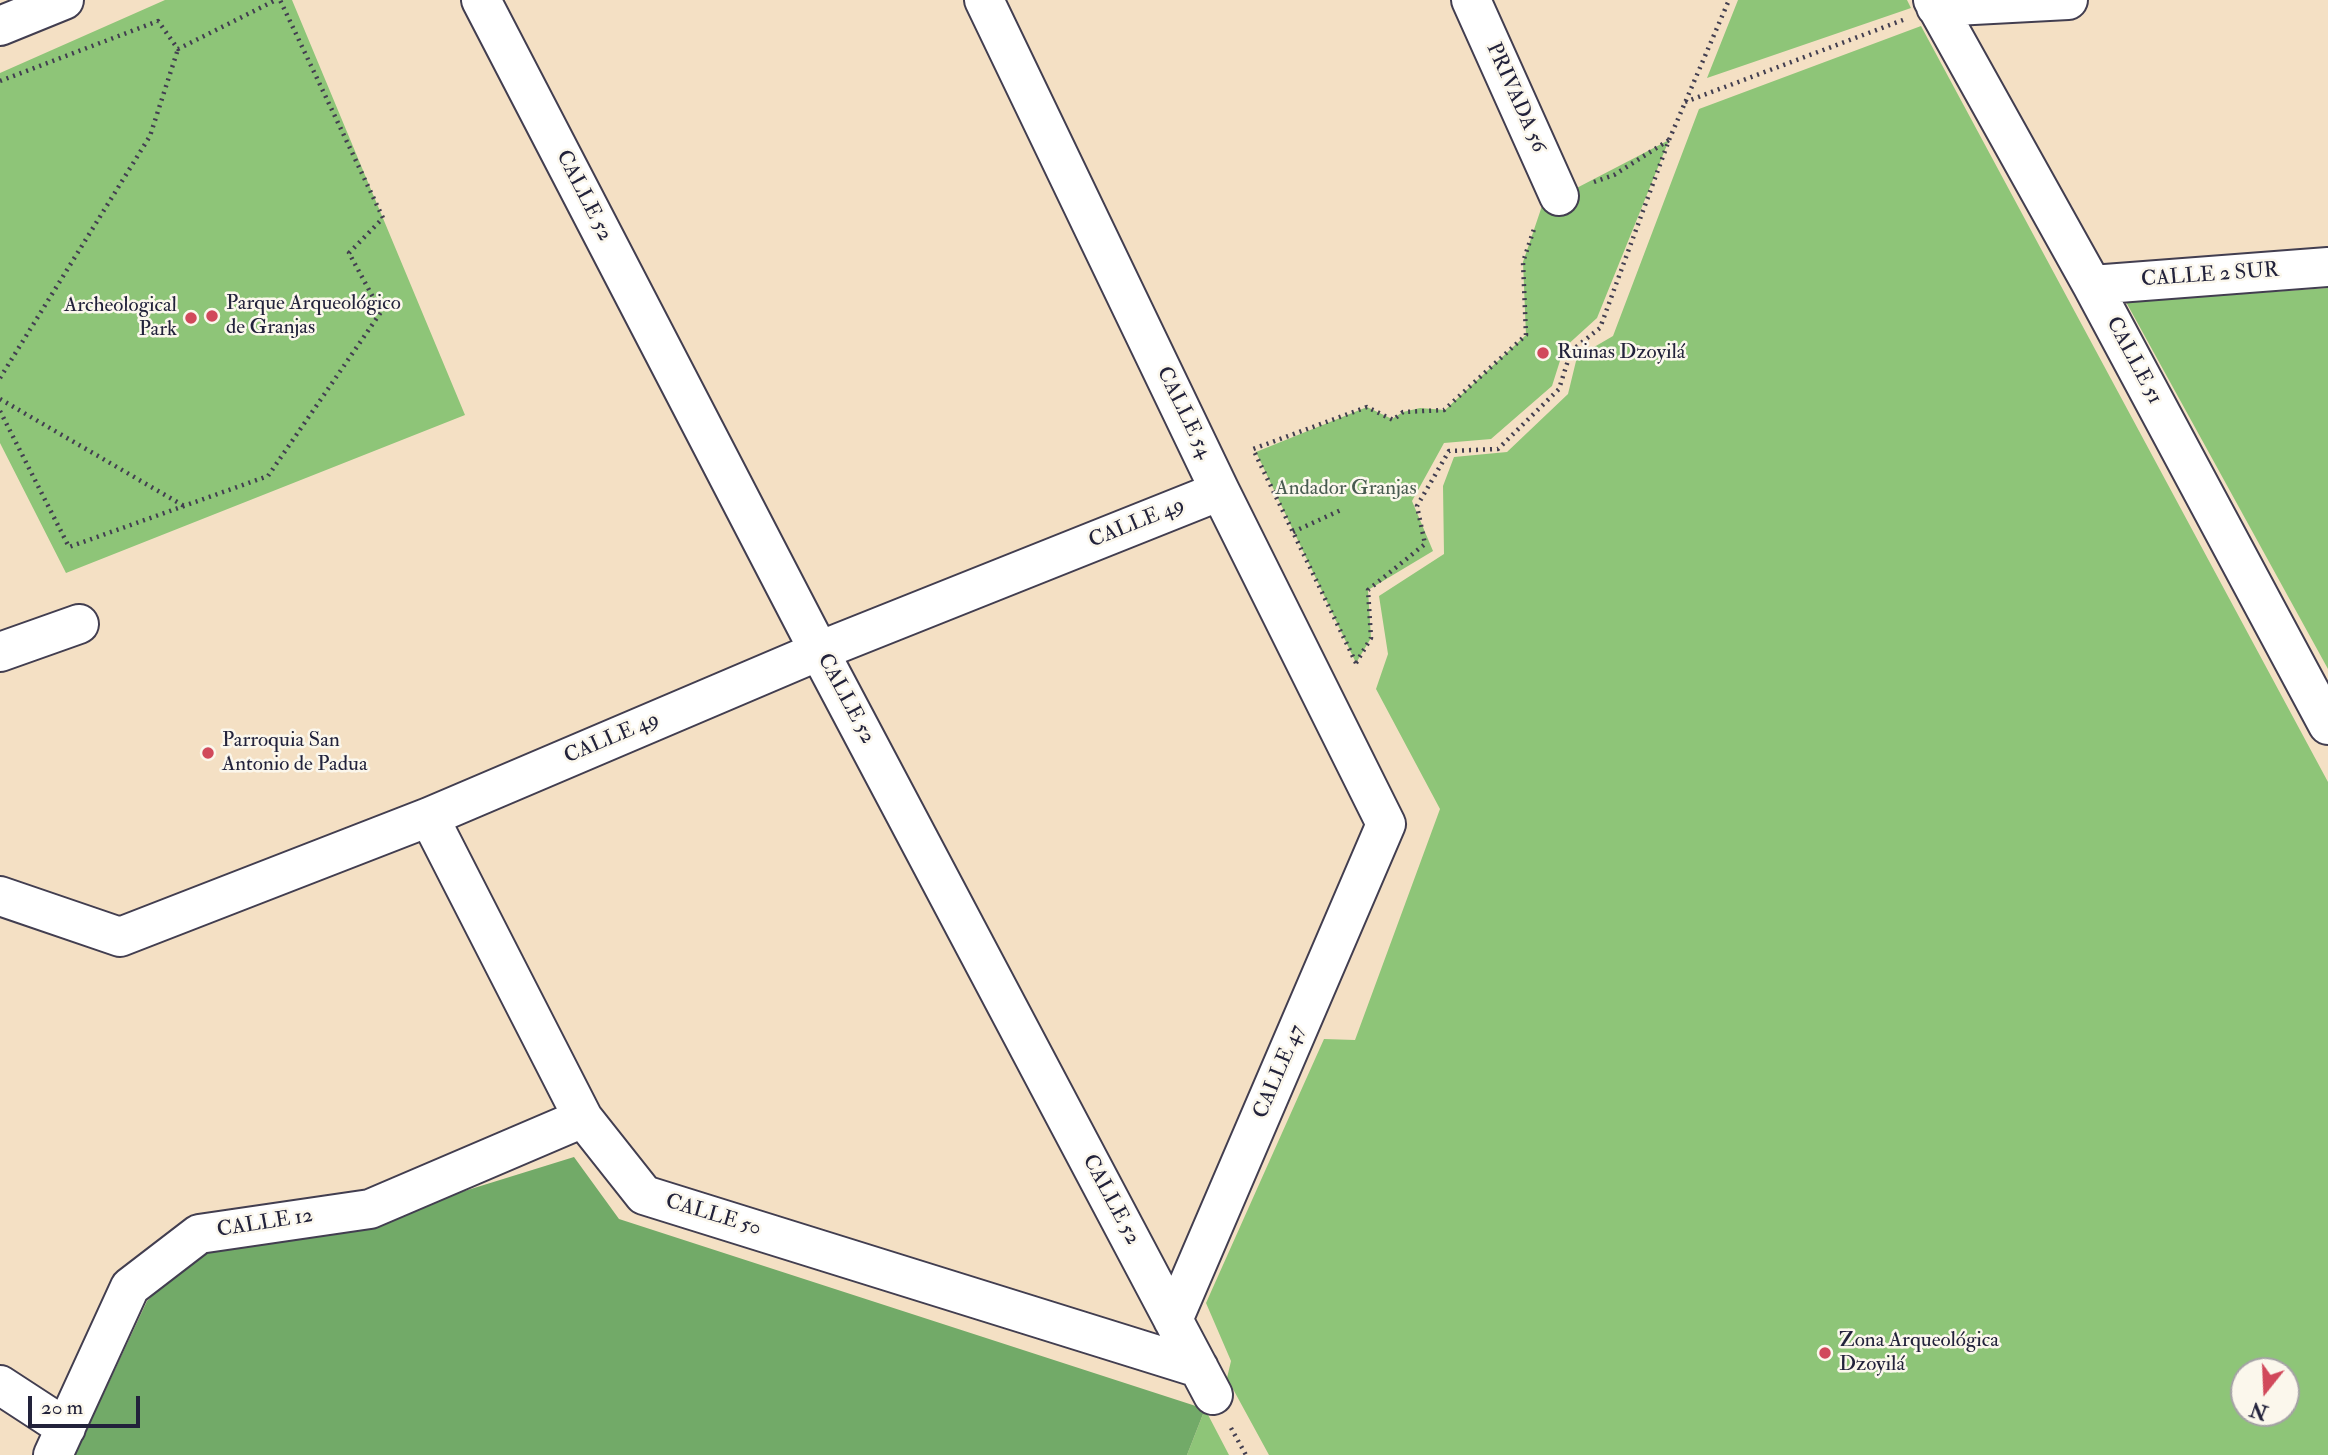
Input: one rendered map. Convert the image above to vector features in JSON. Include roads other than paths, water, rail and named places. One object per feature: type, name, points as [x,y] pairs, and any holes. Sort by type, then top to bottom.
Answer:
[{"type":"street","name":"CALLE 52","points":[[481,0],[819,651],[1206,1382]]},
{"type":"street","name":"CALLE 54","points":[[984,0],[1220,491],[1386,824]]},
{"type":"street","name":"PRIVADA 56","points":[[1471,0],[1559,196]]},
{"type":"street","points":[[1934,4],[2068,0]]},
{"type":"street","points":[[0,26],[44,4]]},
{"type":"street","name":"CALLE 51","points":[[1934,4],[2092,285],[2328,725]]},
{"type":"street","name":"CALLE 2 SUR","points":[[2092,285],[2328,267]]},
{"type":"street","name":"CALLE 49","points":[[0,896],[120,937],[429,817],[819,651],[1220,491]]},
{"type":"street","points":[[0,652],[79,624]]},
{"type":"street","name":"CALLE 50","points":[[429,817],[583,1118],[644,1195],[1206,1382]]},
{"type":"street","name":"CALLE 47","points":[[1173,1320],[1386,824]]},
{"type":"street","name":"CALLE 12","points":[[59,1442],[130,1287],[199,1234],[370,1209],[583,1118]]},
{"type":"street","points":[[0,1385],[59,1442]]},
{"type":"place","name":"Parque Arqueológico de Granjas","points":[[212,316]]},
{"type":"place","name":"Archeological Park","points":[[191,318]]},
{"type":"place","name":"Ruinas Dzoyilá","points":[[1543,353]]},
{"type":"place","name":"Parroquia San Antonio de Padua","points":[[208,753]]},
{"type":"place","name":"Zona Arqueológica Dzoyilá","points":[[1825,1353]]},
{"type":"park label","name":"Andador Granjas","points":[[1346,489]]}]
